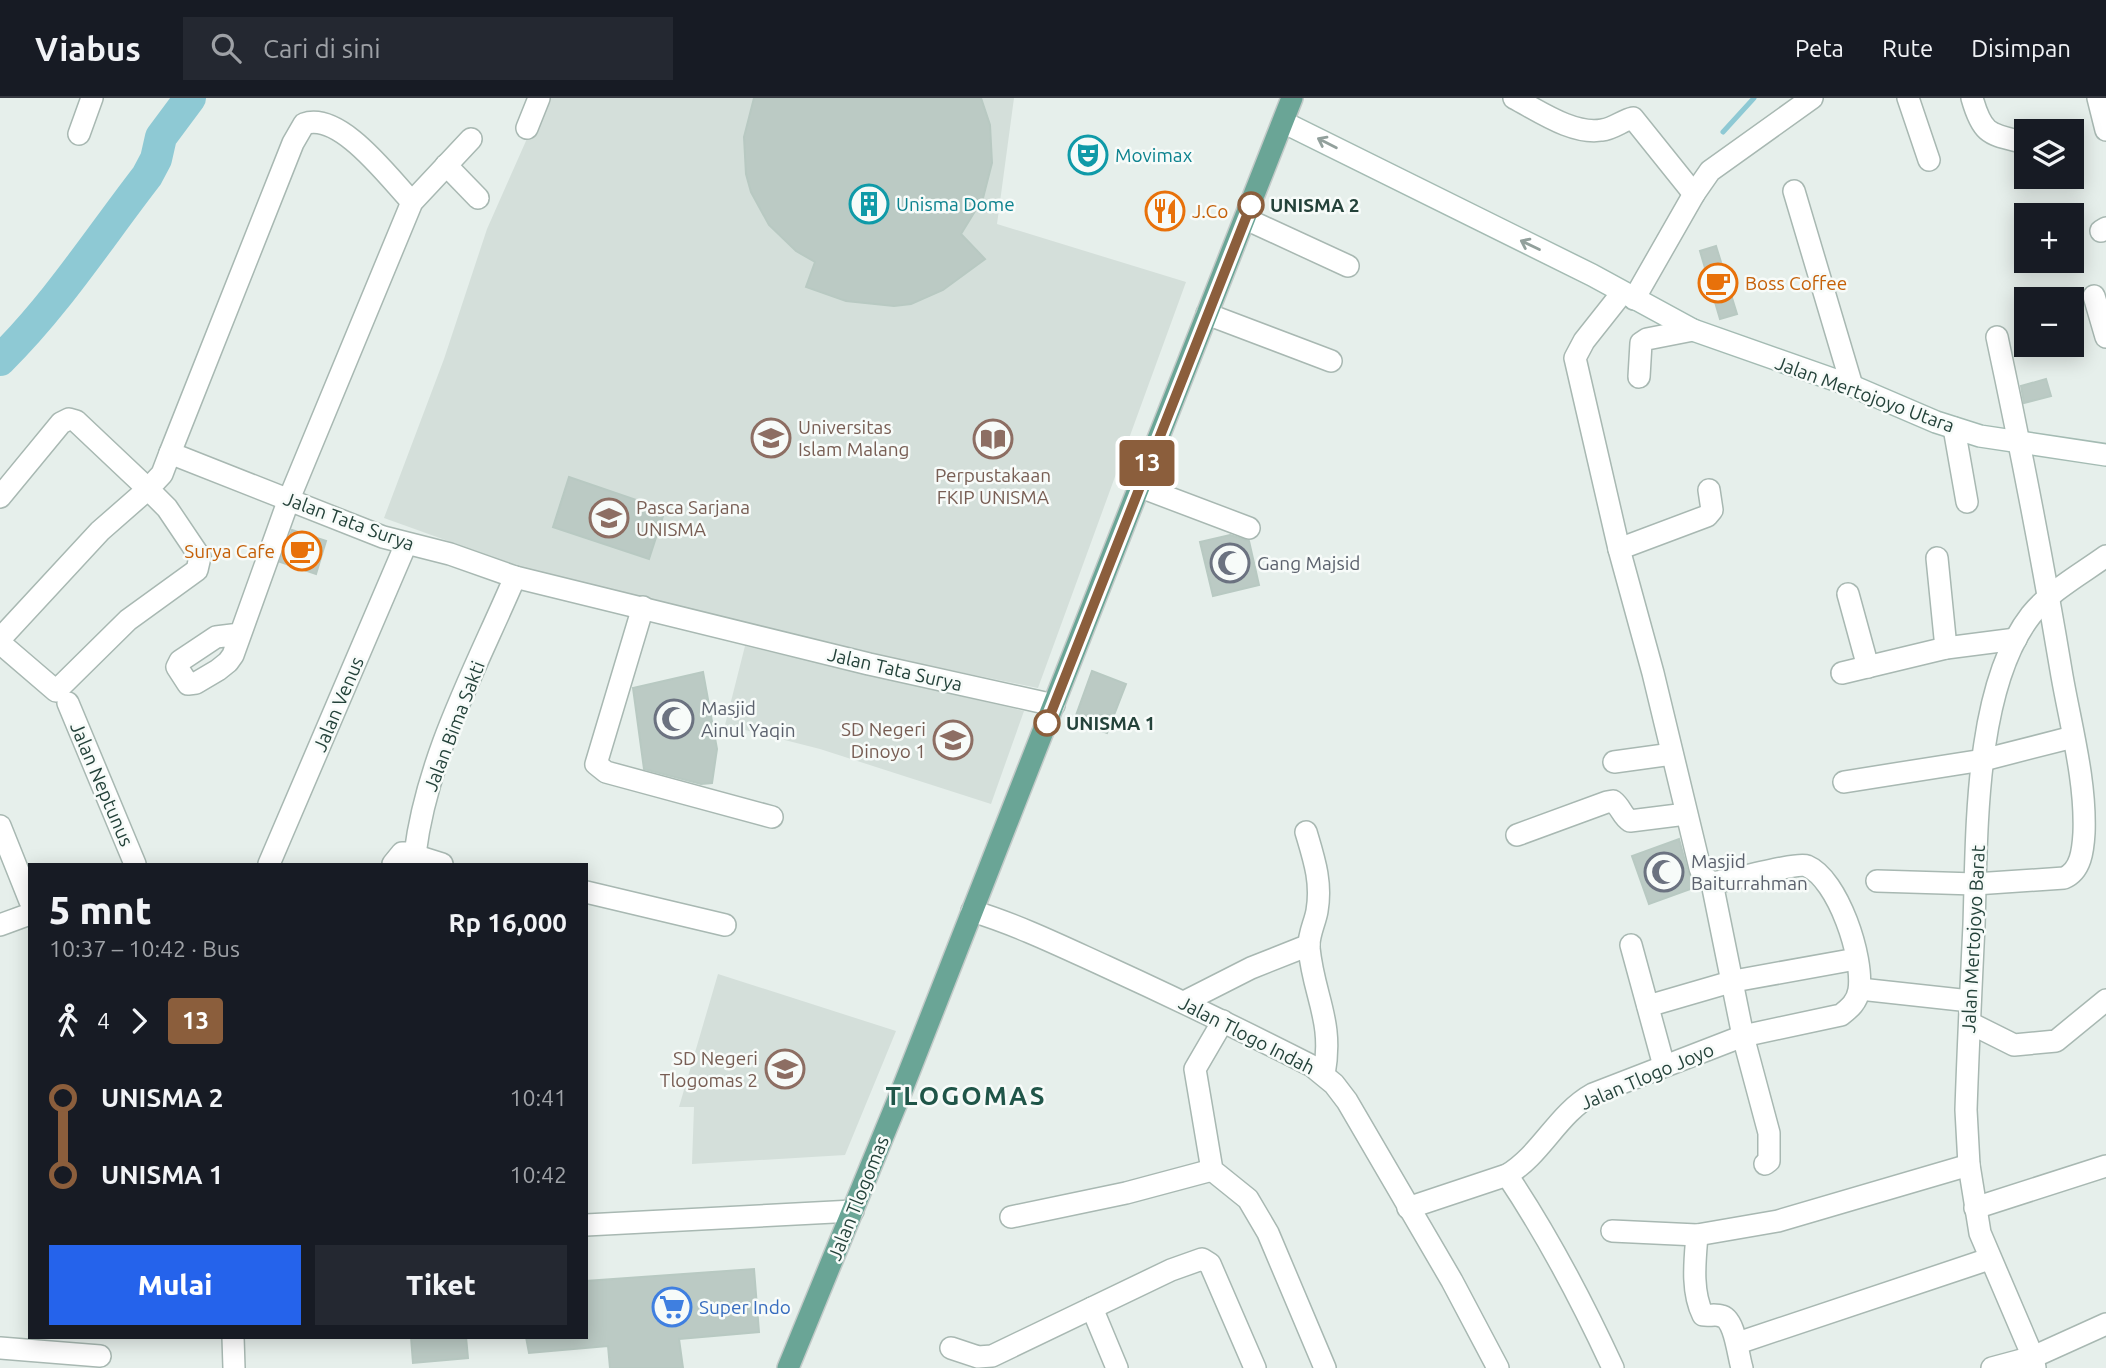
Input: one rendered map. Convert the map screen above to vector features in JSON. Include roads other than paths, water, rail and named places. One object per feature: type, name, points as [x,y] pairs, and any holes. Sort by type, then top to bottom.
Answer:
[{"type":"main road","name":"Jalan Tlogomas","points":[[788,1368],[853,1211],[1293,98]]},
{"type":"street","points":[[79,134],[92,98]]},
{"type":"street","points":[[527,128],[540,98]]},
{"type":"street","points":[[1514,98],[1563,123],[1594,131],[1607,130],[1633,118],[1694,194]]},
{"type":"street","points":[[1765,1164],[1769,1159],[1769,1133],[1744,1037],[1712,883],[1703,876],[1700,869],[1653,673],[1619,549],[1575,358],[1584,341],[1628,296],[1710,171],[1812,98]]},
{"type":"street","points":[[1909,98],[1929,160]]},
{"type":"street","points":[[1972,98],[1982,125],[1991,135],[2014,140]]},
{"type":"street","points":[[2098,98],[2106,130]]},
{"type":"street","points":[[0,496],[61,422],[69,419],[76,421],[148,489],[167,508],[200,557],[197,570],[128,620],[56,691],[0,641],[100,531],[148,489],[162,474],[293,142],[304,124],[323,121],[334,127],[356,143],[412,202]]},
{"type":"street","name":"Jalan Mertojoyo Utara","points":[[1283,122],[1598,278],[1693,330],[1852,386],[1980,436],[2106,455]]},
{"type":"street","points":[[240,634],[289,499],[412,202],[471,139]]},
{"type":"street","points":[[446,165],[478,198]]},
{"type":"street","points":[[1794,191],[1852,386]]},
{"type":"street","points":[[1246,219],[1348,265]]},
{"type":"street","points":[[2094,296],[2106,337]]},
{"type":"street","points":[[1207,314],[1331,361]]},
{"type":"street","points":[[1639,377],[1639,345],[1643,341],[1693,330]]},
{"type":"street","points":[[1877,881],[1975,884],[2064,878],[2076,870],[2082,845],[2084,815],[2073,737],[2020,443],[1997,337]]},
{"type":"street","points":[[1955,428],[1967,502]]},
{"type":"street","name":"Jalan Tata Surya","points":[[170,453],[405,544],[450,554],[515,577],[730,631],[1054,705]]},
{"type":"street","points":[[1138,486],[1249,528]]},
{"type":"street","points":[[1619,549],[1707,516],[1712,510],[1709,490]]},
{"type":"street","name":"Jalan Venus","points":[[269,863],[405,544]]},
{"type":"street","name":"Jalan Mertojoyo Barat","points":[[2034,1362],[1989,1259],[1975,1208],[1969,1165],[1967,1065],[1983,760],[2000,676],[2016,639],[2031,615],[2049,597],[2106,556]]},
{"type":"street","points":[[1937,558],[1946,648]]},
{"type":"street","name":"Jalan Bima Sakti","points":[[394,863],[402,853],[431,861],[422,810],[435,766],[515,577]]},
{"type":"street","points":[[1847,594],[1868,667]]},
{"type":"street","points":[[643,607],[596,764],[606,772],[772,817]]},
{"type":"street","points":[[1842,673],[1946,648],[2016,639]]},
{"type":"street","name":"Jalan Neptunus","points":[[68,703],[135,863]]},
{"type":"street","points":[[1844,782],[1983,760],[2073,737]]},
{"type":"street","points":[[1614,762],[1672,754]]},
{"type":"street","points":[[1517,835],[1614,801],[1630,821],[1686,814]]},
{"type":"street","points":[[0,825],[28,896]]},
{"type":"street","points":[[1306,832],[1320,887],[1309,945],[1329,1040],[1324,1075]]},
{"type":"street","points":[[1712,883],[1806,865],[1819,876],[1843,909],[1854,943],[1860,989],[1970,1001]]},
{"type":"street","points":[[588,892],[725,925]]},
{"type":"street","name":"Jalan Tlogo Indah","points":[[972,911],[1000,919],[1184,1002],[1312,1066],[1324,1075],[1347,1101],[1452,1281],[1498,1368]]},
{"type":"street","points":[[0,925],[28,915]]},
{"type":"street","points":[[1184,1002],[1251,968],[1309,945]]},
{"type":"street","points":[[1631,945],[1664,1066]]},
{"type":"street","points":[[1648,1006],[1734,981],[1856,959]]},
{"type":"street","name":"Jalan Tlogo Joyo","points":[[1408,1208],[1507,1175],[1520,1167],[1556,1124],[1581,1101],[1664,1066],[1744,1037],[1841,1016],[1853,1006],[1860,989]]},
{"type":"street","points":[[1970,1023],[2014,1045],[2056,1041],[2106,1001]]},
{"type":"street","points":[[1223,1021],[1195,1069],[1212,1170],[1248,1199],[1268,1233],[1325,1368]]},
{"type":"street","points":[[1612,1231],[1697,1235],[1778,1222],[1969,1165]]},
{"type":"street","points":[[1975,1208],[2106,1166]]},
{"type":"street","points":[[1012,1217],[1126,1193],[1212,1170]]},
{"type":"street","points":[[1507,1175],[1545,1234],[1586,1309],[1613,1368]]},
{"type":"street","points":[[588,1224],[853,1211]]},
{"type":"street","points":[[1697,1235],[1695,1271],[1700,1309],[1703,1315],[1725,1317],[1738,1343],[1736,1349],[1742,1368]]},
{"type":"street","points":[[951,1348],[978,1357],[992,1356],[1171,1270],[1202,1259],[1210,1264],[1255,1368]]},
{"type":"street","points":[[1738,1343],[1989,1259]]},
{"type":"street","points":[[1092,1308],[1116,1368]]},
{"type":"street","points":[[1992,1368],[2034,1362],[2106,1324]]},
{"type":"street","points":[[233,1339],[234,1368]]},
{"type":"street","points":[[0,1348],[101,1354]]},
{"type":"waterway","points":[[0,360],[40,317],[147,176],[156,159],[161,137],[190,98]]},
{"type":"waterway","points":[[1723,132],[1754,98]]},
{"type":"place","name":"Movimax","points":[[1088,155]]},
{"type":"place","name":"Unisma Dome","points":[[869,204]]},
{"type":"place","name":"UNISMA 2","points":[[1251,205]]},
{"type":"place","name":"J.Co","points":[[1165,211]]},
{"type":"place","name":"Boss Coffee","points":[[1718,283]]},
{"type":"place","name":"Universitas Islam Malang","points":[[771,438]]},
{"type":"place","name":"Perpustakaan FKIP UNISMA","points":[[993,439]]},
{"type":"place","name":"Pasca Sarjana UNISMA","points":[[609,518]]},
{"type":"place","name":"Surya Cafe","points":[[302,551]]},
{"type":"place","name":"Gang Majsid","points":[[1230,563]]},
{"type":"place","name":"Masjid Ainul Yaqin","points":[[674,719]]},
{"type":"place","name":"UNISMA 1","points":[[1047,723]]},
{"type":"place","name":"SD Negeri Dinoyo 1","points":[[953,740]]},
{"type":"place","name":"Masjid Baiturrahman","points":[[1664,872]]},
{"type":"place","name":"SD Negeri Tlogomas 2","points":[[785,1069]]},
{"type":"place","name":"Super Indo","points":[[672,1307]]},
{"type":"district","name":"TLOGOMAS","points":[[966,1096]]}]
